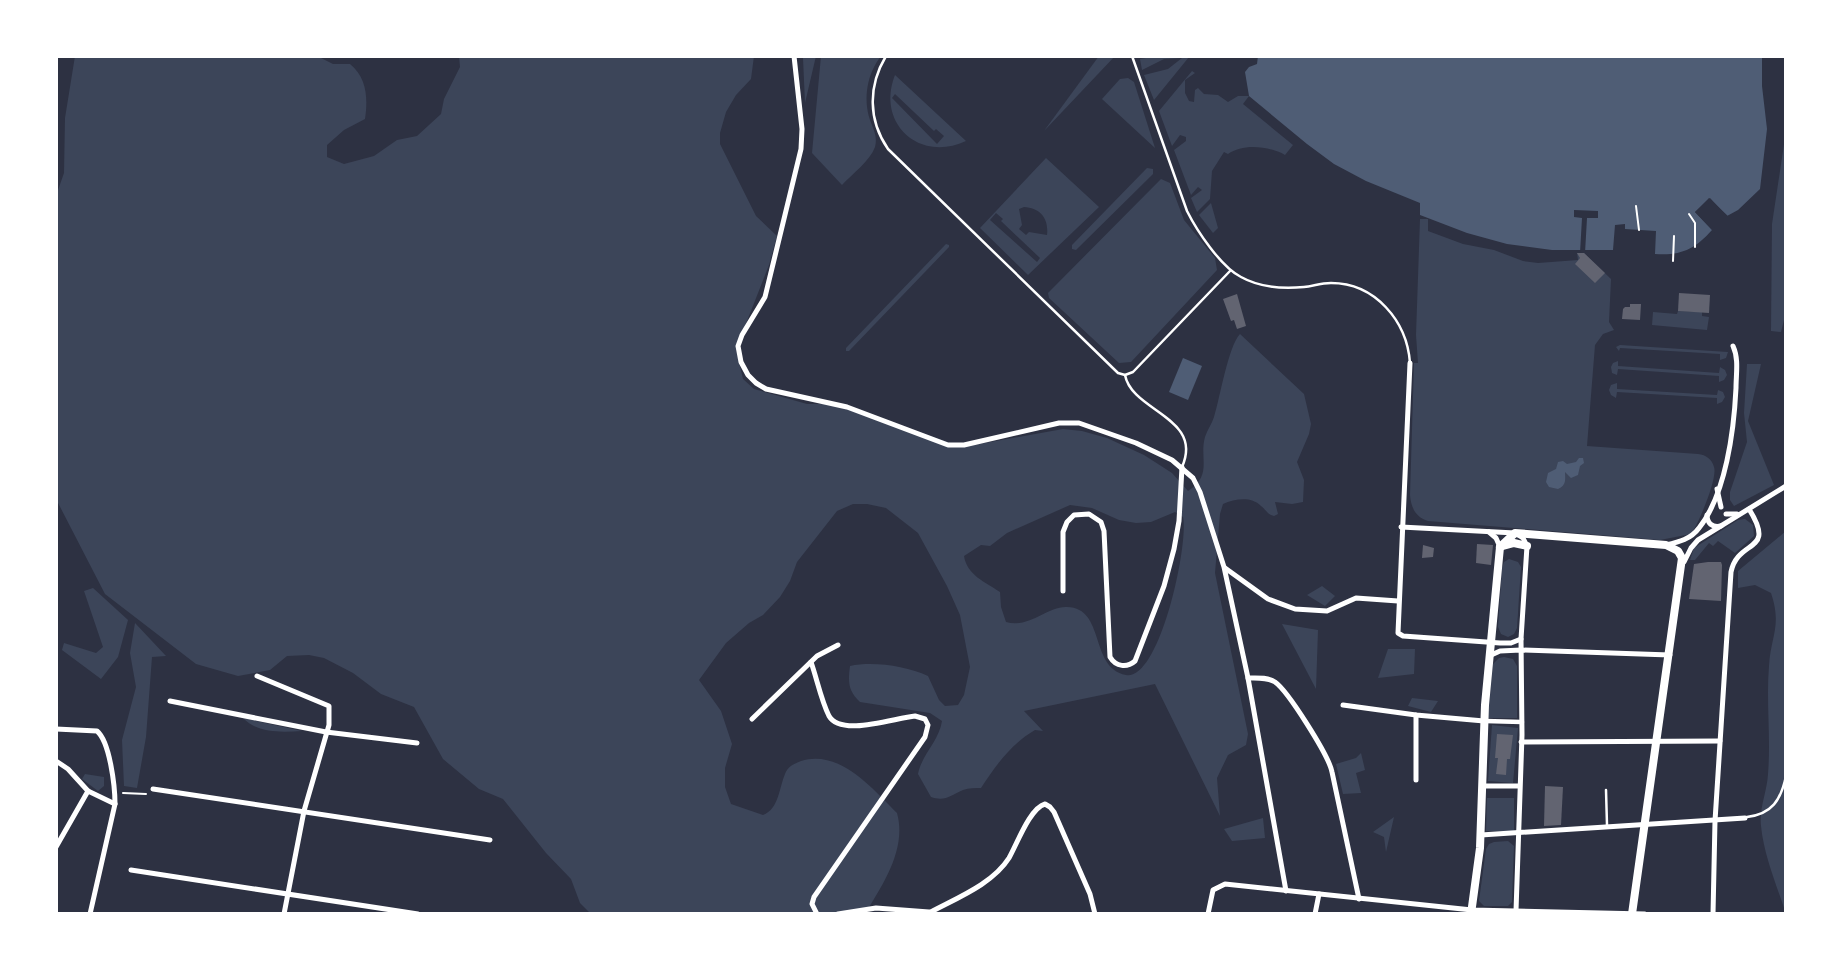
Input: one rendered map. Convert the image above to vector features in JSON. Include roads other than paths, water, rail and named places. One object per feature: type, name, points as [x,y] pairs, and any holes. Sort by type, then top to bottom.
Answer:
[{"type":"main road","points":[[1471,912],[1481,835],[1484,721],[1500,547],[1514,533],[1666,545],[1681,554],[1682,566],[1670,655],[1632,914]]},
{"type":"main road","points":[[1500,547],[1514,543],[1527,546]]},
{"type":"street","points":[[794,56],[802,129],[801,149],[765,298],[738,346],[741,362],[751,380],[766,389],[847,407],[948,445],[964,445],[1059,423],[1079,423],[1124,437],[1182,467],[1197,484],[1224,568],[1248,678],[1286,891]]},
{"type":"street","points":[[1723,524],[1713,526],[1707,519],[1734,432],[1737,360],[1733,346]]},
{"type":"street","points":[[1410,363],[1398,633],[1403,636],[1490,642],[1511,643],[1521,639]]},
{"type":"street","points":[[1063,591],[1064,526],[1074,515],[1089,514],[1097,518],[1104,531],[1110,657],[1119,665],[1133,663],[1160,597],[1174,549],[1179,521],[1182,467]]},
{"type":"street","points":[[1682,566],[1693,544],[1786,486]]},
{"type":"street","points":[[1717,489],[1721,508],[1726,514]]},
{"type":"street","points":[[1666,545],[1688,538],[1708,513],[1716,507],[1721,508]]},
{"type":"street","points":[[1713,914],[1715,821],[1732,567],[1738,556],[1755,543],[1760,532],[1759,524],[1749,509]]},
{"type":"street","points":[[1726,514],[1741,514]]},
{"type":"street","points":[[1723,524],[1726,514]]},
{"type":"street","points":[[1401,527],[1514,533],[1523,538],[1527,546],[1521,639],[1522,723],[1516,911]]},
{"type":"street","points":[[1489,532],[1500,547]]},
{"type":"street","points":[[1224,568],[1268,599],[1295,610],[1327,611],[1356,598],[1398,601]]},
{"type":"street","points":[[752,719],[822,652],[838,645]]},
{"type":"street","points":[[1489,656],[1500,651],[1521,650],[1670,655]]},
{"type":"street","points":[[811,662],[828,713],[838,724],[851,726],[915,716],[925,719],[928,725],[925,737],[814,897],[812,904],[817,914]]},
{"type":"street","points":[[257,677],[329,706],[330,719],[304,811],[284,914]]},
{"type":"street","points":[[1248,678],[1268,679],[1280,687],[1327,755],[1359,899]]},
{"type":"street","points":[[170,701],[326,732],[417,743]]},
{"type":"street","points":[[1343,705],[1416,715],[1522,723]]},
{"type":"street","points":[[1416,715],[1416,780]]},
{"type":"street","points":[[56,729],[91,730],[102,735],[108,752],[115,804],[90,914]]},
{"type":"street","points":[[1521,742],[1720,741]]},
{"type":"street","points":[[57,763],[68,769],[88,791],[115,804]]},
{"type":"street","points":[[1482,786],[1518,786]]},
{"type":"street","points":[[153,789],[490,840]]},
{"type":"street","points":[[56,847],[88,791]]},
{"type":"street","points":[[838,914],[876,908],[929,913],[1000,869],[1035,809],[1045,804],[1054,812],[1090,894],[1095,914]]},
{"type":"street","points":[[1481,835],[1745,818]]},
{"type":"street","points":[[131,870],[418,914]]},
{"type":"street","points":[[1208,914],[1213,890],[1225,884],[1471,912],[1645,914]]},
{"type":"street","points":[[1315,914],[1319,894]]},
{"type":"lane","points":[[886,56],[874,83],[872,102],[877,128],[888,149],[1115,371],[1125,375],[1131,389],[1180,431],[1187,451],[1182,467]]},
{"type":"lane","points":[[1132,56],[1187,211],[1230,271],[1245,280],[1261,284],[1291,288],[1333,283],[1366,292],[1397,320],[1406,338],[1410,363]]},
{"type":"lane","points":[[1125,375],[1137,369],[1230,271]]},
{"type":"lane","points":[[1745,818],[1774,807],[1783,794],[1786,776]]},
{"type":"lane","points":[[1606,790],[1607,828]]}]
